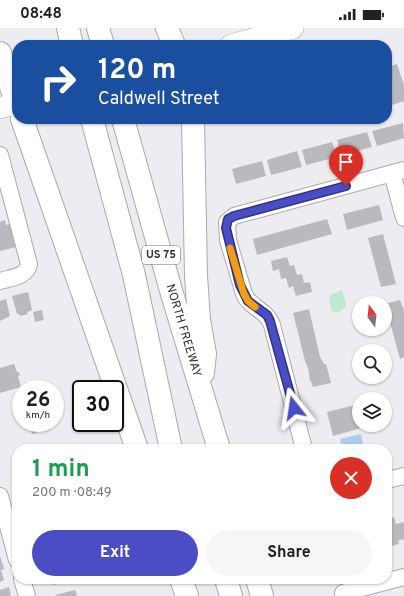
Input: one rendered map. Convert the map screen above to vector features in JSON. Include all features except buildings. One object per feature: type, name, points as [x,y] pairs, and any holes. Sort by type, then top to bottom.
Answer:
[{"type":"highway","points":[[68,28],[71,40]]},
{"type":"highway","points":[[98,28],[102,40]]},
{"type":"highway","points":[[166,28],[172,40]]},
{"type":"highway","points":[[0,53],[12,97]]},
{"type":"highway","points":[[21,124],[135,444]]},
{"type":"highway","name":"US 75","points":[[93,124],[134,275],[170,444]]},
{"type":"highway","name":"NORTH FREEWAY","points":[[124,124],[172,294],[218,444]]},
{"type":"highway","points":[[193,124],[196,276],[199,319],[205,354],[202,391]]},
{"type":"highway","points":[[134,275],[185,444]]},
{"type":"highway","points":[[183,584],[187,596]]},
{"type":"highway","points":[[197,584],[198,596]]},
{"type":"highway","points":[[227,584],[231,596]]},
{"type":"highway","points":[[258,584],[262,596]]},
{"type":"main road","points":[[249,40],[293,28]]},
{"type":"street","points":[[0,155],[5,193],[29,259],[28,270],[22,274],[0,280]]},
{"type":"street","points":[[303,444],[270,321],[267,315],[248,301],[242,290],[227,235],[226,224],[228,219],[398,171],[404,218]]},
{"type":"street","points":[[392,479],[404,476]]},
{"type":"street","points":[[0,496],[12,541]]},
{"type":"street","points":[[392,579],[404,577]]},
{"type":"street","points":[[23,584],[27,596]]},
{"type":"street","points":[[342,589],[368,584]]},
{"type":"green space","points":[[342,290],[346,307],[338,312],[332,312],[329,298],[332,294]]},
{"type":"water","points":[[361,434],[363,444],[341,444],[340,439]]},
{"type":"slow traffic","points":[[230,248],[245,298],[255,307]]},
{"type":"route","points":[[294,408],[272,325],[269,318],[245,298],[229,244],[226,224],[228,219],[234,216],[346,186]]}]
